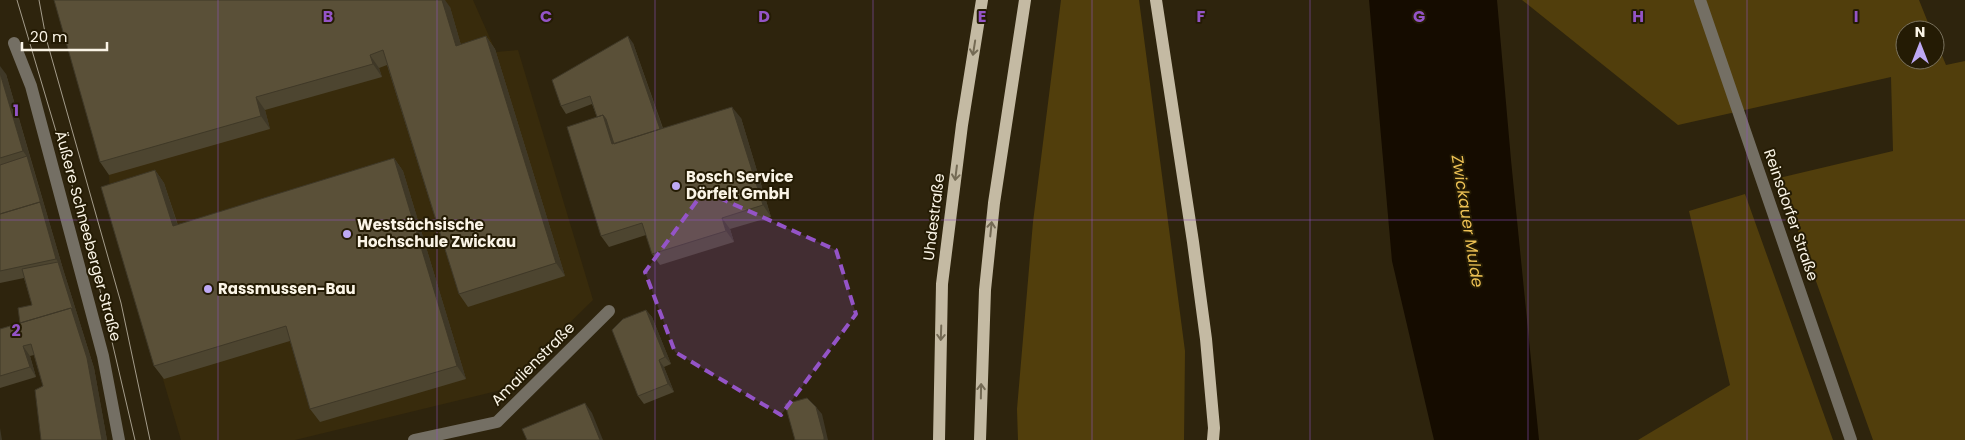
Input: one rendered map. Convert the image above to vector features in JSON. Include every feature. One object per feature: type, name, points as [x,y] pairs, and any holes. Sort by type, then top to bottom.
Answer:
[{"type":"main road","name":"Uhdestraße","points":[[939,440],[942,284],[962,125],[982,0]]},
{"type":"main road","points":[[980,440],[985,290],[994,203],[1025,0]]},
{"type":"main road","points":[[1156,0],[1206,339],[1214,428],[1213,440]]},
{"type":"street","name":"Reinsdorfer Straße","points":[[1700,0],[1851,440]]},
{"type":"street","name":"Äußere Schneeberger Straße","points":[[14,43],[31,86],[103,356],[119,440]]},
{"type":"street","name":"Amalienstraße","points":[[414,440],[496,422],[609,311]]},
{"type":"highlighted area","points":[[704,191],[836,250],[856,314],[781,415],[675,352],[645,272]]},
{"type":"shaded area","name":"Westsächsische Hochschule Zwickau","points":[[60,0],[473,0],[496,52],[518,50],[593,300],[501,390],[295,440],[181,440],[110,200],[109,175]]},
{"type":"shaded area","points":[[1061,0],[1139,0],[1185,351],[1184,440],[1018,440],[1017,409],[1033,222]]},
{"type":"shaded area","points":[[1522,0],[1919,0],[1927,20],[1895,20],[1895,70],[1945,70],[1945,63],[1946,65],[1965,61],[1965,440],[1873,440],[1779,178],[1893,151],[1891,77],[1678,125]]},
{"type":"shaded area","points":[[1745,194],[1833,440],[1638,440],[1730,385],[1689,211]]},
{"type":"water","name":"Zwickauer Mulde","points":[[1369,0],[1497,0],[1539,440],[1434,440],[1392,261]]},
{"type":"building","points":[[54,0],[442,0],[456,46],[486,36],[556,263],[459,294],[383,50],[370,55],[373,64],[256,97],[261,116],[100,162]]},
{"type":"building","points":[[628,36],[660,129],[614,144],[606,119],[603,115],[597,117],[590,96],[561,106],[552,80]]},
{"type":"building","points":[[0,73],[23,151],[0,158]]},
{"type":"building","name":"Bosch Service Dörfelt GmbH","points":[[732,107],[763,205],[722,218],[726,231],[652,254],[642,223],[601,236],[567,127],[603,115],[612,144]]},
{"type":"building","points":[[27,156],[41,204],[40,202],[0,214],[0,165]]},
{"type":"building","points":[[394,158],[457,366],[310,409],[286,326],[154,366],[101,187],[155,170],[173,226]]},
{"type":"building","points":[[40,202],[56,259],[0,271],[0,214]]},
{"type":"building","points":[[58,262],[73,310],[71,308],[20,323],[18,308],[32,305],[22,269]]},
{"type":"building","points":[[71,308],[87,358],[102,440],[41,440],[35,390],[43,386],[31,344],[23,346],[30,367],[0,376],[0,329]]},
{"type":"building","points":[[646,310],[665,357],[659,360],[668,384],[638,396],[612,330],[623,319]]},
{"type":"building","points":[[807,398],[816,407],[824,440],[795,440],[785,404]]},
{"type":"building","points":[[585,403],[600,440],[527,440],[522,429]]},
{"type":"tram line","points":[[17,0],[88,239],[135,440]]},
{"type":"tram line","points":[[39,0],[46,38],[121,303],[150,440]]},
{"type":"place","name":"Bosch Service Dörfelt GmbH","points":[[676,186]]},
{"type":"place","name":"Westsächsische Hochschule Zwickau","points":[[347,234]]},
{"type":"place","name":"Rassmussen-Bau","points":[[208,289]]}]
